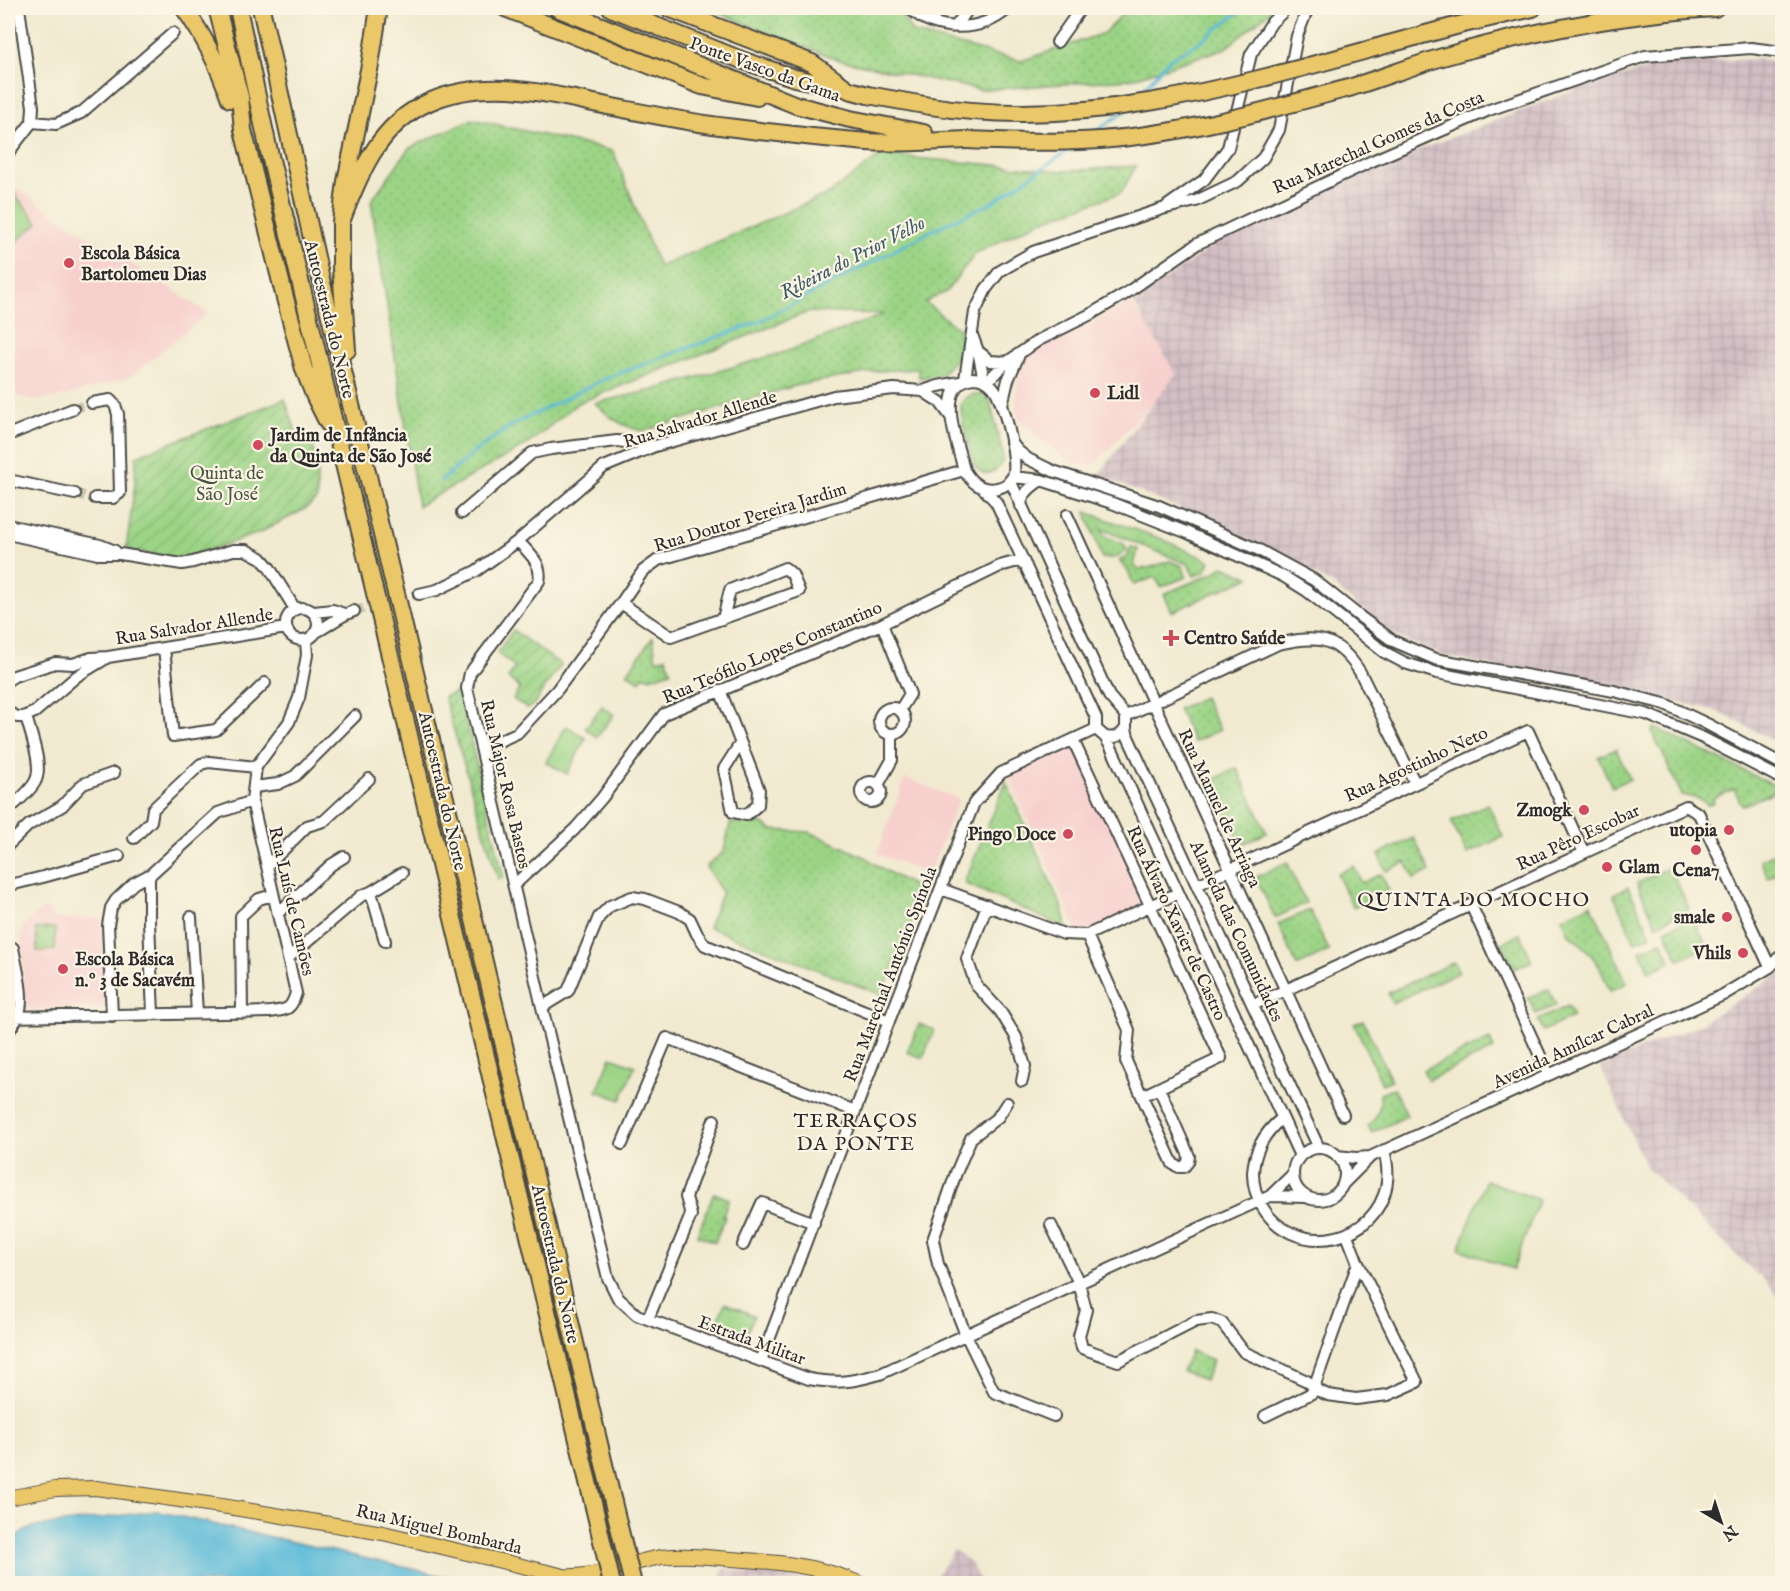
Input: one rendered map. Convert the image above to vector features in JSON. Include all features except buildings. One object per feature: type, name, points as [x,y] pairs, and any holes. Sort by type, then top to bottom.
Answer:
[{"type":"highway","points":[[184,8],[221,72],[243,130],[304,369],[315,397],[339,439]]},
{"type":"highway","points":[[218,8],[240,97],[243,130]]},
{"type":"highway","name":"Autoestrada do Norte","points":[[238,8],[270,157],[612,1584]]},
{"type":"highway","name":"Autoestrada do Norte","points":[[261,8],[306,213],[633,1584]]},
{"type":"highway","points":[[350,399],[341,268],[341,222],[346,181],[370,65],[379,8]]},
{"type":"highway","points":[[505,8],[702,86],[796,105]]},
{"type":"highway","name":"Ponte Vasco da Gama","points":[[557,8],[796,105],[867,123],[967,140]]},
{"type":"highway","name":"Ponte Vasco da Gama","points":[[611,8],[744,61],[795,78],[868,95],[930,106],[1017,112],[1109,108],[1256,81],[1459,25],[1533,8]]},
{"type":"highway","points":[[668,8],[812,63],[849,90]]},
{"type":"highway","points":[[341,222],[361,172],[387,133],[412,111],[428,102],[471,90],[501,88],[535,91],[727,127],[869,142],[967,140],[1034,143],[1102,140],[1207,124],[1259,112],[1352,87],[1439,58],[1533,34],[1613,20],[1715,8]]},
{"type":"main road","name":"Rua Miguel Bombarda","points":[[8,1498],[56,1489],[96,1488],[383,1533],[564,1575],[585,1575],[661,1558],[684,1556],[805,1566],[832,1572],[861,1584]]},
{"type":"street","points":[[9,151],[32,123],[33,107],[19,8]]},
{"type":"street","points":[[909,8],[936,24],[956,26],[973,26],[988,21],[1009,8]]},
{"type":"street","points":[[956,26],[969,8]]},
{"type":"street","points":[[1057,42],[1081,8]]},
{"type":"street","points":[[1162,209],[1204,180],[1228,148],[1251,54],[1272,22],[1287,8]]},
{"type":"street","points":[[964,470],[950,400],[956,387],[962,381],[975,312],[980,298],[992,279],[1007,266],[1034,252],[1162,209],[1196,201],[1238,181],[1263,158],[1279,130],[1297,36],[1308,8]]},
{"type":"street","points":[[32,123],[56,124],[81,113],[173,33]]},
{"type":"street","name":"Rua Marechal Gomes da Costa","points":[[985,381],[1007,362],[1039,340],[1125,294],[1197,244],[1372,161],[1489,110],[1645,56],[1751,48],[1782,52]]},
{"type":"street","points":[[972,335],[985,381],[996,390],[1002,405],[1015,459],[1011,478],[1021,506],[1109,696],[1117,707],[1126,716],[1278,644],[1302,639],[1318,639],[1336,645],[1351,659],[1360,672],[1415,783]]},
{"type":"street","points":[[978,351],[990,362],[1007,362]]},
{"type":"street","points":[[1002,405],[1012,369],[1019,355]]},
{"type":"street","name":"Rua Salvador Allende","points":[[419,594],[437,590],[476,572],[518,541],[604,467],[655,446],[834,396],[894,389],[923,391],[973,378],[985,381]]},
{"type":"street","points":[[923,391],[940,402],[952,418]]},
{"type":"street","points":[[92,403],[110,400],[115,405],[118,414],[120,493],[113,498],[95,498]]},
{"type":"street","points":[[8,435],[73,409]]},
{"type":"street","points":[[462,513],[532,453],[617,441],[655,446]]},
{"type":"street","points":[[1011,442],[1028,459],[1053,471],[1160,506],[1268,555],[1314,580],[1384,635],[1414,652],[1435,659],[1614,691],[1665,704],[1782,764]]},
{"type":"street","name":"Alameda das Comunidades","points":[[964,470],[971,480],[982,487],[996,502],[1100,734],[1105,737],[1300,1156]]},
{"type":"street","name":"Rua Doutor Pereira Jardim","points":[[481,747],[516,733],[557,690],[643,571],[658,560],[964,470]]},
{"type":"street","points":[[982,487],[997,488],[1011,478],[1041,480],[1112,503],[1188,533],[1282,576],[1322,602],[1384,652],[1406,663],[1437,673],[1646,714],[1703,738],[1782,779]]},
{"type":"street","points":[[8,480],[75,494]]},
{"type":"street","points":[[1021,506],[1028,489],[1041,480]]},
{"type":"street","name":"Rua Manuel de Arriaga","points":[[1067,515],[1343,1115]]},
{"type":"street","points":[[8,525],[100,545],[120,554]]},
{"type":"street","points":[[8,534],[98,554],[120,554],[182,564],[233,550],[246,550],[261,558],[295,609]]},
{"type":"street","points":[[1000,566],[1011,550],[1013,538]]},
{"type":"street","name":"Rua Major Rosa Bastos","points":[[514,885],[466,688],[470,673],[539,581],[541,572],[538,565],[518,541]]},
{"type":"street","name":"Rua Teófilo Lopes Constantino","points":[[514,885],[575,829],[602,798],[664,714],[882,624],[1000,566],[1018,561],[1026,566]]},
{"type":"street","points":[[621,603],[671,637],[723,619],[799,591],[792,574],[785,568],[730,590],[723,619]]},
{"type":"street","points":[[305,608],[314,612],[333,610],[349,612],[306,639],[296,639],[288,633],[286,628],[288,615],[295,609],[305,608]]},
{"type":"street","points":[[314,612],[318,624],[316,632]]},
{"type":"street","points":[[882,624],[910,694],[900,710]]},
{"type":"street","name":"Rua Salvador Allende","points":[[8,680],[55,663],[73,664],[91,658],[286,628]]},
{"type":"street","points":[[134,838],[152,821],[153,809],[201,764],[209,762],[256,767],[289,722],[299,698],[307,655],[306,639]]},
{"type":"street","points":[[164,648],[173,736],[216,730],[265,682]]},
{"type":"street","points":[[8,725],[35,712],[86,669],[108,657]]},
{"type":"street","points":[[62,664],[70,674],[67,684]]},
{"type":"street","points":[[720,690],[759,790],[758,805],[746,815],[733,812],[724,769],[740,744]]},
{"type":"street","points":[[892,707],[900,710],[905,716],[905,725],[899,732],[888,733],[882,728],[879,720],[883,711],[892,707]]},
{"type":"street","points":[[1096,723],[1100,711],[1117,707]]},
{"type":"street","points":[[8,712],[17,717],[24,717]]},
{"type":"street","points":[[254,787],[278,784],[295,776],[355,716]]},
{"type":"street","name":"Alameda das Comunidades","points":[[1126,716],[1128,738],[1318,1148]]},
{"type":"street","points":[[8,810],[34,785],[38,775],[38,764],[24,717]]},
{"type":"street","name":"Rua Marechal António Spínola","points":[[761,1361],[974,803],[1000,774],[1073,740],[1096,723]]},
{"type":"street","points":[[1105,737],[1117,737],[1126,728]]},
{"type":"street","name":"Rua Agostinho Neto","points":[[1197,885],[1528,731],[1584,853]]},
{"type":"street","points":[[878,785],[892,760],[892,734]]},
{"type":"street","name":"Rua Álvaro Xavier de Castro","points":[[1073,740],[1221,1058],[1159,1088]]},
{"type":"street","name":"Rua Luís de Camões","points":[[13,1017],[285,1011],[293,1004],[296,993],[252,801],[256,767]]},
{"type":"street","points":[[8,845],[29,825],[62,806],[83,784],[114,773]]},
{"type":"street","points":[[267,866],[307,826],[324,821],[369,778]]},
{"type":"street","points":[[112,1016],[108,925],[111,908],[116,900],[134,883],[151,874],[218,813],[252,801]]},
{"type":"street","name":"Rua Pêro Escobar","points":[[1253,1005],[1686,806],[1699,814],[1770,966]]},
{"type":"street","points":[[8,883],[14,884],[43,878],[119,856]]},
{"type":"street","points":[[278,913],[331,865],[344,857]]},
{"type":"street","points":[[288,958],[361,896],[402,873]]},
{"type":"street","points":[[151,874],[149,878],[149,922],[153,1014]]},
{"type":"street","name":"Estrada Militar","points":[[514,885],[608,1278],[618,1299],[637,1315],[809,1379],[831,1383],[854,1381],[880,1374],[1270,1196],[1293,1174]]},
{"type":"street","points":[[941,889],[1064,934],[1087,935],[1178,893]]},
{"type":"street","points":[[371,892],[385,941]]},
{"type":"street","points":[[242,1012],[241,916],[259,899],[273,895]]},
{"type":"street","points":[[542,1007],[568,991],[599,917],[610,906],[632,897],[645,899],[690,919],[705,945],[889,1021]]},
{"type":"street","points":[[987,905],[967,959],[976,985],[1000,1011],[1016,1036],[1025,1066],[1022,1081]]},
{"type":"street","points":[[1472,905],[1549,1075]]},
{"type":"street","points":[[191,917],[197,1013]]},
{"type":"street","points":[[1087,935],[1129,1030],[1126,1061],[1173,1164],[1184,1167],[1189,1156],[1159,1088],[1142,1096]]},
{"type":"street","points":[[8,1032],[13,1017],[20,1010],[19,980],[13,948]]},
{"type":"street","name":"Avenida Amílcar Cabral","points":[[1370,1157],[1723,995],[1770,966],[1782,954]]},
{"type":"street","points":[[622,1144],[667,1038],[855,1111]]},
{"type":"street","points":[[1007,1103],[998,1118],[971,1138],[956,1173],[933,1240],[938,1264],[966,1335],[994,1392],[1054,1416]]},
{"type":"street","points":[[1282,1118],[1268,1132],[1258,1147],[1253,1179],[1259,1201],[1268,1216],[1285,1230],[1306,1239],[1332,1240],[1347,1235],[1373,1215],[1384,1196],[1387,1181],[1384,1150]]},
{"type":"street","points":[[648,1319],[691,1215],[686,1197],[714,1120]]},
{"type":"street","points":[[1343,1184],[1345,1174],[1343,1164],[1329,1150],[1318,1148],[1309,1150],[1294,1164],[1293,1174],[1296,1188],[1305,1197],[1319,1200],[1337,1193],[1370,1157]]},
{"type":"street","points":[[1337,1156],[1370,1157]]},
{"type":"street","name":"Estrada Militar","points":[[1270,1196],[1305,1197]]},
{"type":"street","points":[[743,1245],[762,1203],[814,1223]]},
{"type":"street","points":[[1051,1225],[1079,1283],[1086,1310],[1079,1336],[1082,1348],[1118,1361],[1196,1321],[1212,1319],[1222,1323],[1244,1352],[1307,1381],[1328,1395],[1356,1399],[1388,1395],[1417,1382],[1358,1263],[1347,1235]]},
{"type":"street","points":[[1265,1416],[1312,1394],[1358,1263]]},
{"type":"shaded area","points":[[1758,59],[1782,62],[1782,745],[1712,709],[1447,657],[1390,634],[1332,584],[1222,526],[1098,475],[1176,374],[1133,302],[1229,234],[1390,161],[1583,87],[1670,62]]},
{"type":"shaded area","name":"Escola Básica Bartolomeu Dias","points":[[8,182],[208,313],[130,377],[66,396],[33,401],[13,394],[8,388]]},
{"type":"shaded area","points":[[1130,302],[1182,373],[1093,465],[1070,463],[1020,421],[1016,412],[1017,378],[1022,364],[1031,355],[1049,344]]},
{"type":"shaded area","points":[[1073,740],[1150,906],[1079,935],[1006,771]]},
{"type":"shaded area","points":[[905,778],[959,799],[929,874],[877,854]]},
{"type":"shaded area","name":"Escola Básica n.º 3 de Sacavém","points":[[45,907],[56,919],[102,918],[105,1007],[33,1010],[24,1003],[21,935],[25,924]]},
{"type":"shaded area","points":[[1782,972],[1782,1301],[1759,1274],[1757,1275],[1646,1167],[1600,1066],[1699,1025]]},
{"type":"shaded area","points":[[954,1550],[971,1563],[981,1583],[931,1583]]},
{"type":"shaded area","points":[[723,1568],[815,1581],[822,1583],[720,1583]]},
{"type":"green space","points":[[706,8],[896,8],[913,33],[1021,61],[1104,33],[1128,8],[1274,8],[1226,48],[1130,79],[981,90],[839,60]]},
{"type":"green space","points":[[472,119],[613,151],[659,267],[830,193],[881,155],[1064,171],[1136,166],[1121,193],[1041,221],[976,253],[946,292],[925,302],[961,331],[960,354],[941,375],[919,378],[918,369],[877,371],[798,385],[643,431],[617,421],[595,403],[653,390],[788,351],[885,314],[808,312],[578,403],[528,444],[418,506],[371,201],[409,148]]},
{"type":"green space","points":[[8,186],[38,223],[8,248]]},
{"type":"green space","points":[[974,394],[983,395],[990,401],[1003,455],[997,469],[988,474],[979,471],[973,462],[962,417],[962,401]]},
{"type":"green space","name":"Quinta de São José","points":[[285,399],[298,438],[312,442],[317,465],[317,499],[305,509],[259,533],[180,560],[126,549],[135,484],[136,456]]},
{"type":"green space","points":[[1086,512],[1162,539],[1210,561],[1205,572],[1194,576],[1188,564],[1101,529],[1105,536],[1124,544],[1127,550],[1109,559],[1102,558]]},
{"type":"green space","points":[[1131,547],[1138,549],[1134,565],[1138,569],[1170,561],[1183,566],[1186,577],[1161,587],[1155,577],[1134,585],[1128,571],[1119,560],[1127,557]]},
{"type":"green space","points":[[1223,566],[1250,577],[1172,612],[1164,594],[1216,572]]},
{"type":"green space","points":[[513,630],[561,665],[538,700],[528,709],[513,699],[520,688],[508,678],[515,667],[497,653]]},
{"type":"green space","points":[[653,637],[656,660],[666,657],[671,671],[650,678],[644,675],[640,681],[627,673]]},
{"type":"green space","points":[[459,691],[504,878],[498,879],[444,697]]},
{"type":"green space","points":[[1204,697],[1220,730],[1194,742],[1178,709]]},
{"type":"green space","points":[[602,706],[614,715],[597,737],[585,728]]},
{"type":"green space","points":[[566,726],[586,738],[567,774],[546,762]]},
{"type":"green space","points":[[1655,728],[1778,787],[1778,790],[1742,806],[1734,789],[1713,798],[1714,802],[1708,805],[1700,799],[1682,795],[1652,731]]},
{"type":"green space","points":[[1616,749],[1630,779],[1612,787],[1598,757]]},
{"type":"green space","points":[[1237,768],[1267,833],[1241,845],[1211,781]]},
{"type":"green space","points":[[1006,782],[1063,910],[1066,928],[964,883]]},
{"type":"green space","points":[[1488,804],[1503,837],[1467,854],[1451,821]]},
{"type":"green space","points":[[755,819],[772,830],[810,832],[867,858],[924,892],[882,995],[708,927],[722,892],[706,867],[724,851],[730,824]]},
{"type":"green space","points":[[1782,826],[1782,871],[1768,878],[1760,860],[1781,850],[1773,831]]},
{"type":"green space","points":[[1414,838],[1430,871],[1414,879],[1406,862],[1386,871],[1379,854]]},
{"type":"green space","points":[[1287,862],[1306,903],[1275,918],[1256,877]]},
{"type":"green space","points":[[1354,866],[1362,883],[1381,874],[1389,891],[1353,907],[1337,874]]},
{"type":"green space","points":[[1670,867],[1689,909],[1656,925],[1637,883]]},
{"type":"green space","points":[[1628,887],[1651,935],[1635,942],[1613,894]]},
{"type":"green space","points":[[1591,904],[1627,983],[1610,991],[1599,966],[1589,952],[1569,934],[1562,918]]},
{"type":"green space","points":[[1310,910],[1329,951],[1297,966],[1278,924]]},
{"type":"green space","points":[[1693,917],[1707,947],[1679,960],[1665,930]]},
{"type":"green space","points":[[55,928],[55,950],[37,951],[36,929]]},
{"type":"green space","points":[[1520,934],[1532,961],[1514,969],[1502,943]]},
{"type":"green space","points":[[1662,941],[1671,962],[1649,972],[1640,951]]},
{"type":"green space","points":[[1454,962],[1459,972],[1392,1003],[1388,993]]},
{"type":"green space","points":[[1549,989],[1556,1005],[1536,1014],[1528,998]]},
{"type":"green space","points":[[1568,1006],[1573,1017],[1543,1031],[1538,1020]]},
{"type":"green space","points":[[1363,1020],[1391,1080],[1382,1084],[1354,1024]]},
{"type":"green space","points":[[919,1024],[934,1030],[923,1058],[907,1052]]},
{"type":"green space","points":[[1490,1039],[1494,1049],[1428,1080],[1423,1070]]},
{"type":"green space","points":[[611,1057],[635,1066],[621,1100],[597,1091]]},
{"type":"green space","points":[[1394,1088],[1407,1116],[1371,1133],[1368,1126],[1378,1111],[1380,1094]]},
{"type":"green space","points":[[1486,1180],[1539,1200],[1513,1269],[1459,1249]]},
{"type":"green space","points":[[714,1193],[729,1199],[715,1242],[697,1235]]},
{"type":"green space","points":[[725,1303],[754,1316],[745,1337],[716,1324]]},
{"type":"green space","points":[[1191,1351],[1213,1360],[1205,1380],[1182,1371]]},
{"type":"water","points":[[156,1511],[474,1583],[8,1583],[8,1540],[33,1527]]},
{"type":"waterway","name":"Ribeira do Prior Velho","points":[[1138,96],[1168,60],[1201,41],[1244,8]]},
{"type":"waterway","name":"Ribeira do Prior Velho","points":[[1092,134],[1124,112]]},
{"type":"waterway","name":"Ribeira do Prior Velho","points":[[441,481],[478,449],[511,426],[604,379],[756,323],[939,227],[993,202],[1072,148]]},
{"type":"tunnel","points":[[73,409],[92,403]]},
{"type":"tunnel","points":[[75,494],[95,498]]},
{"type":"tunnel","points":[[354,611],[419,594]]},
{"type":"place","name":"Escola Básica Bartolomeu Dias","points":[[69,263]]},
{"type":"place","name":"Lidl","points":[[1095,393]]},
{"type":"place","name":"Jardim de Infância da Quinta de São José","points":[[258,445]]},
{"type":"place","name":"Centro Saúde","points":[[1171,638]]},
{"type":"place","name":"Zmogk","points":[[1584,810]]},
{"type":"place","name":"utopia","points":[[1729,830]]},
{"type":"place","name":"Pingo Doce","points":[[1068,834]]},
{"type":"place","name":"Cena7","points":[[1696,850]]},
{"type":"place","name":"Glam","points":[[1607,867]]},
{"type":"place","name":"smale","points":[[1727,917]]},
{"type":"place","name":"Vhils","points":[[1743,953]]},
{"type":"place","name":"Escola Básica n.º 3 de Sacavém","points":[[63,969]]},
{"type":"district","name":"QUINTA DO MOCHO","points":[[1474,899]]},
{"type":"district","name":"TERRAÇOS DA PONTE","points":[[856,1132]]}]
